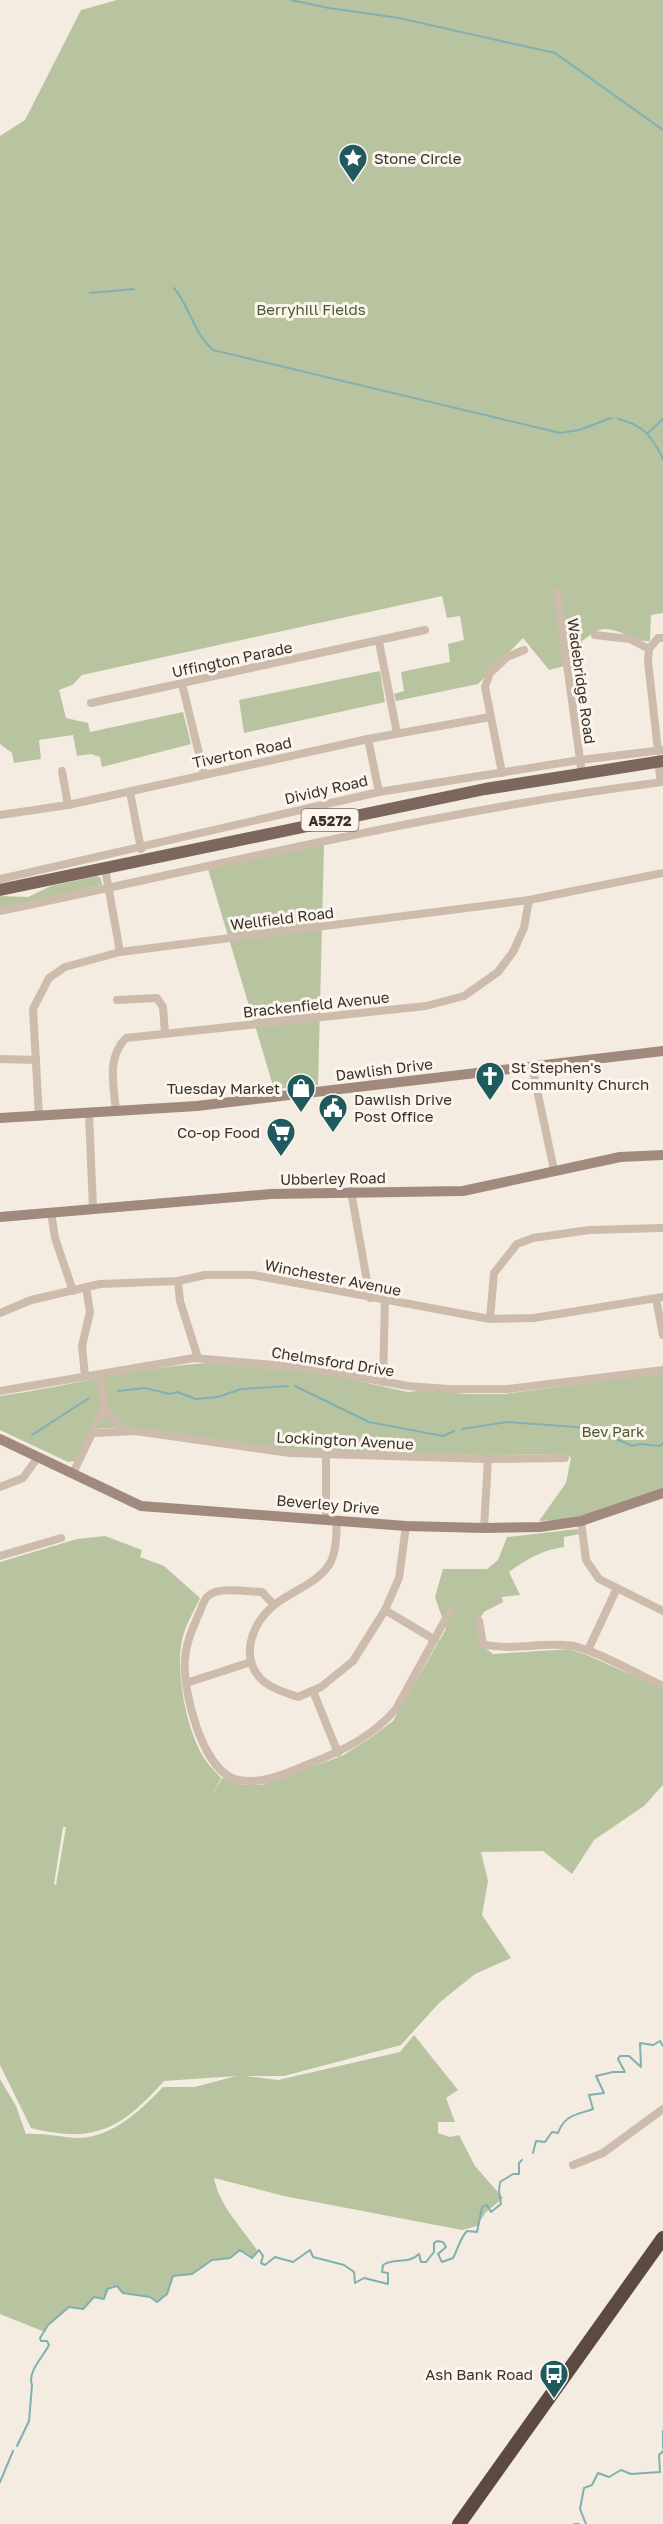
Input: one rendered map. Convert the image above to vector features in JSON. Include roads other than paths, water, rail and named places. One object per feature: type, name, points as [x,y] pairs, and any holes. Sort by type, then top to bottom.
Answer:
[{"type":"highway","points":[[459,2524],[663,2238]]},
{"type":"main road","name":"Dividy Road","points":[[0,890],[485,789],[582,774],[661,756]]},
{"type":"street","name":"Wadebridge Road","points":[[557,592],[582,774]]},
{"type":"street","name":"Uffington Parade","points":[[91,703],[379,642],[425,630]]},
{"type":"street","points":[[595,635],[630,639],[649,649]]},
{"type":"street","points":[[0,911],[407,823],[505,804],[662,782],[661,756],[648,667],[649,649],[658,639],[663,638]]},
{"type":"street","points":[[379,642],[397,733]]},
{"type":"street","points":[[502,773],[485,687],[490,673],[507,657],[524,650]]},
{"type":"street","points":[[182,684],[204,774]]},
{"type":"street","name":"Tiverton Road","points":[[0,814],[68,805],[368,739],[490,717]]},
{"type":"street","points":[[368,739],[378,792]]},
{"type":"street","name":"Dividy Road","points":[[0,879],[141,849],[378,792],[580,760],[661,756]]},
{"type":"street","points":[[62,771],[68,805]]},
{"type":"street","points":[[129,792],[141,849]]},
{"type":"street","points":[[105,868],[120,952]]},
{"type":"street","name":"Wellfield Road","points":[[39,1117],[33,1010],[49,978],[76,962],[120,952],[529,900],[663,873]]},
{"type":"street","name":"Brackenfield Avenue","points":[[116,1112],[112,1061],[118,1046],[126,1038],[426,1006],[464,996],[498,972],[513,952],[525,928],[529,900]]},
{"type":"street","points":[[117,1000],[157,998],[163,1007],[165,1033]]},
{"type":"street","name":"Dawlish Drive","points":[[0,1118],[208,1105],[663,1051]]},
{"type":"street","points":[[0,1059],[36,1060]]},
{"type":"street","points":[[532,1066],[554,1170]]},
{"type":"street","points":[[89,1114],[93,1208]]},
{"type":"street","name":"Ubberley Road","points":[[0,1217],[271,1194],[463,1191],[620,1156],[663,1155]]},
{"type":"street","points":[[351,1191],[370,1298]]},
{"type":"street","points":[[51,1212],[55,1238],[73,1290]]},
{"type":"street","points":[[490,1319],[494,1273],[517,1244],[534,1238],[589,1230],[663,1228]]},
{"type":"street","name":"Winchester Avenue","points":[[0,1313],[31,1300],[100,1284],[178,1281],[206,1275],[253,1275],[490,1319],[534,1318],[660,1298]]},
{"type":"street","points":[[178,1281],[180,1301],[198,1358]]},
{"type":"street","points":[[85,1376],[82,1346],[90,1312],[86,1287]]},
{"type":"street","points":[[660,1298],[663,1335]]},
{"type":"street","points":[[382,1382],[385,1301]]},
{"type":"street","name":"Chelmsford Drive","points":[[0,1391],[198,1358],[309,1368],[382,1382],[448,1389],[508,1389],[663,1370]]},
{"type":"street","points":[[73,1473],[104,1408],[100,1374]]},
{"type":"street","points":[[104,1408],[125,1431]]},
{"type":"street","name":"Lockington Avenue","points":[[94,1433],[125,1431],[290,1453],[565,1458]]},
{"type":"street","name":"Beverley Drive","points":[[0,1439],[141,1506],[406,1526],[540,1527],[581,1521],[663,1493]]},
{"type":"street","points":[[326,1454],[333,1555],[330,1563],[311,1582],[274,1605],[259,1620],[249,1646],[251,1662],[261,1679],[298,1697],[313,1691],[353,1661],[384,1610],[399,1578],[406,1526]]},
{"type":"street","points":[[0,1486],[24,1478],[38,1457]]},
{"type":"street","points":[[484,1528],[488,1458]]},
{"type":"street","points":[[581,1521],[586,1560],[599,1579],[663,1611]]},
{"type":"street","points":[[0,1556],[61,1538]]},
{"type":"street","points":[[588,1650],[617,1588]]},
{"type":"street","points":[[274,1605],[262,1592],[214,1592],[207,1597],[188,1640],[184,1661],[186,1683],[207,1756],[222,1773],[233,1778],[261,1782],[338,1753],[361,1740],[390,1716],[450,1611]]},
{"type":"street","points":[[384,1610],[435,1640]]},
{"type":"street","points":[[479,1621],[483,1644],[495,1647],[568,1645],[588,1650],[663,1686]]},
{"type":"street","points":[[186,1683],[251,1662]]},
{"type":"street","points":[[313,1691],[338,1753]]},
{"type":"street","points":[[573,2165],[603,2153],[663,2109]]},
{"type":"waterway","points":[[291,0],[399,18],[555,53],[663,130]]},
{"type":"waterway","points":[[174,288],[201,336],[213,350],[560,433],[579,430],[611,418]]},
{"type":"waterway","points":[[90,293],[134,289]]},
{"type":"waterway","points":[[618,419],[634,424],[646,433],[663,459]]},
{"type":"waterway","points":[[648,433],[663,419]]},
{"type":"waterway","points":[[118,1391],[145,1388],[170,1394],[177,1392],[196,1399],[218,1397],[241,1389],[288,1386]]},
{"type":"waterway","points":[[295,1386],[369,1422],[443,1436],[454,1431]]},
{"type":"waterway","points":[[32,1435],[89,1398]]},
{"type":"waterway","points":[[462,1429],[507,1422],[589,1428],[633,1446],[640,1444],[660,1446],[663,1443]]},
{"type":"waterway","points":[[533,2153],[536,2141],[545,2142],[552,2132],[558,2133],[568,2119],[593,2109],[589,2095],[604,2093],[596,2076],[625,2072],[618,2059],[620,2056],[629,2056],[641,2067],[640,2043],[653,2045],[660,2041],[663,2046]]},
{"type":"waterway","points":[[17,2446],[29,2421],[32,2375],[49,2345],[47,2341],[41,2341],[40,2338],[48,2325],[69,2307],[83,2309],[94,2297],[104,2299],[107,2289],[117,2286],[123,2293],[150,2297],[157,2302],[167,2294],[173,2276],[192,2274],[212,2260],[230,2258],[240,2250],[252,2258],[259,2250],[263,2256],[261,2263],[265,2265],[275,2257],[293,2262],[310,2250],[313,2257],[344,2265],[354,2272],[355,2283],[364,2278],[388,2284],[388,2273],[382,2272],[383,2265],[392,2261],[410,2259],[419,2254],[421,2262],[426,2262],[434,2252],[434,2243],[437,2241],[443,2242],[446,2247],[438,2254],[442,2262],[453,2258],[467,2231],[477,2232],[482,2207],[487,2205],[491,2212],[501,2204],[500,2182],[513,2174],[519,2174],[519,2163],[522,2160]]},
{"type":"waterway","points":[[663,2431],[663,2448]]},
{"type":"waterway","points":[[0,2482],[13,2451]]},
{"type":"waterway","points":[[586,2524],[580,2509],[584,2488],[592,2485],[598,2473],[609,2477],[621,2470],[631,2474],[660,2472],[659,2455],[663,2451]]},
{"type":"waterway","points":[[574,2524],[579,2524]]},
{"type":"place","name":"Stone Circle","points":[[353,184]]},
{"type":"place","name":"St Stephen's Community Church","points":[[490,1102]]},
{"type":"place","name":"Tuesday Market","points":[[301,1114]]},
{"type":"place","name":"Dawlish Drive Post Office","points":[[333,1134]]},
{"type":"place","name":"Co-op Food","points":[[281,1158]]},
{"type":"place","name":"Ash Bank Road","points":[[554,2400]]},
{"type":"park label","name":"Berryhill Fields","points":[[311,309]]},
{"type":"park label","name":"Bev Park","points":[[613,1431]]}]
